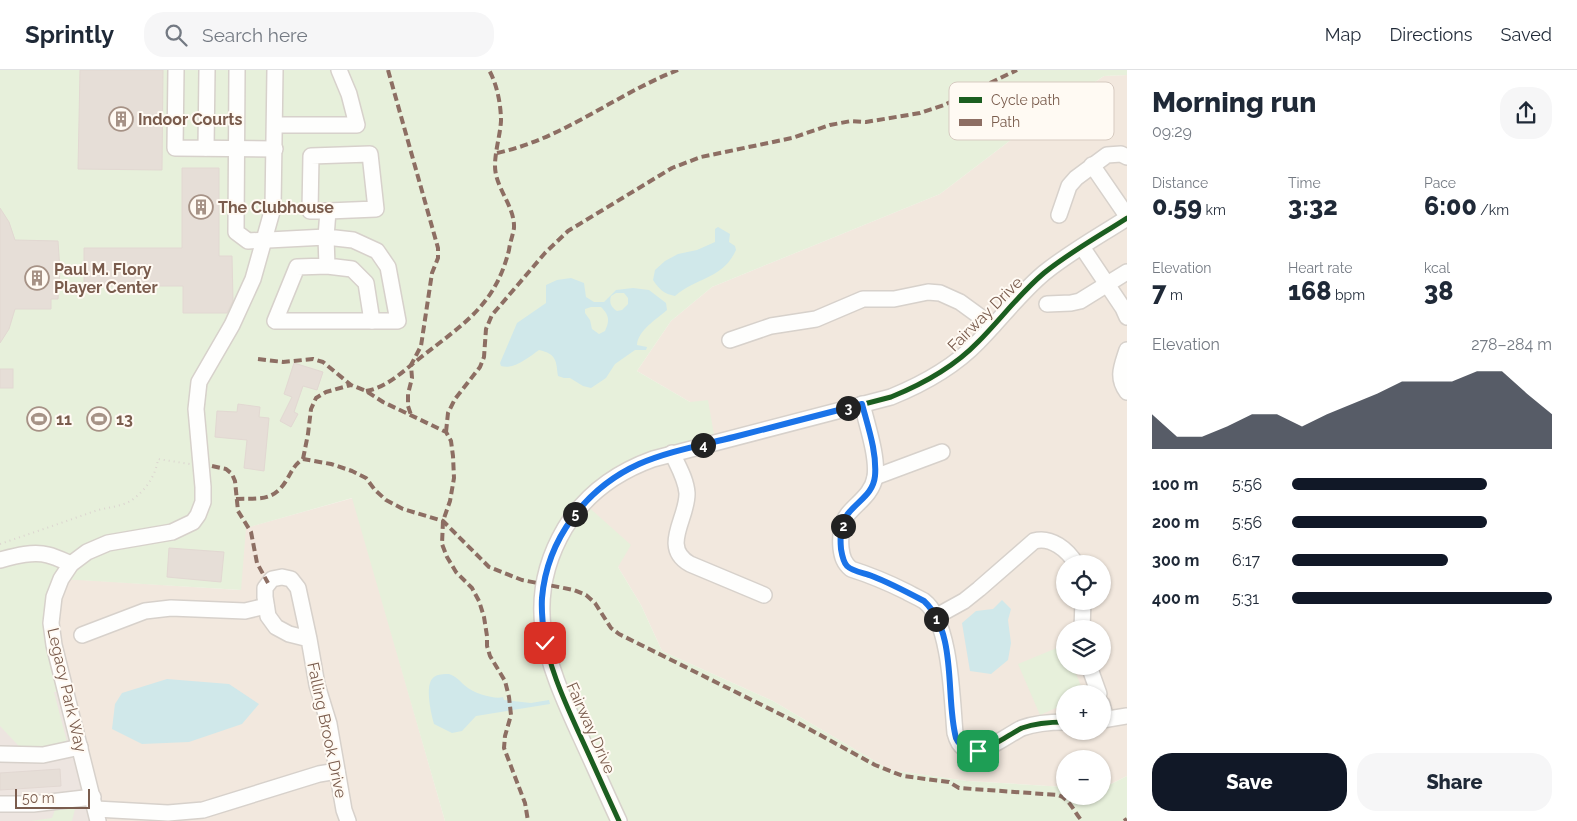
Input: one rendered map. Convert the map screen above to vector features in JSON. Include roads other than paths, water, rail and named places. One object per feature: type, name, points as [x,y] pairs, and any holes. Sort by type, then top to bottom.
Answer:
[{"type":"street","points":[[176,70],[175,148],[275,149]]},
{"type":"street","points":[[206,148],[207,70]]},
{"type":"street","points":[[237,70],[236,232],[248,241],[326,237],[353,240],[377,251],[388,267],[398,321],[372,321],[275,321],[297,267],[327,266],[352,269],[366,282],[372,321]]},
{"type":"street","name":"Legacy Park Way","points":[[95,809],[54,645],[51,623],[54,597],[61,579],[71,564],[87,552],[108,543],[172,532],[193,522],[198,515],[203,502],[196,409],[199,382],[232,325],[253,279],[273,208],[275,70]]},
{"type":"street","points":[[275,125],[357,125],[339,70]]},
{"type":"street","points":[[370,154],[376,209],[328,211],[310,211],[311,156],[370,154]]},
{"type":"street","points":[[1059,216],[1069,186],[1076,178],[1107,155],[1120,154],[1127,157]]},
{"type":"street","points":[[1092,165],[1127,217]]},
{"type":"street","points":[[327,266],[326,237],[328,211]]},
{"type":"street","name":"Fairway Drive","points":[[619,821],[550,665],[542,621],[544,583],[550,561],[558,540],[584,503],[619,474],[642,463],[672,453],[862,404],[904,391],[931,378],[961,358],[1044,273],[1127,217]]},
{"type":"street","points":[[1082,247],[1127,316]]},
{"type":"street","points":[[1047,304],[1080,301],[1127,272]]},
{"type":"street","points":[[730,340],[771,326],[816,320],[863,299],[901,299],[928,292],[940,293],[960,302],[993,326]]},
{"type":"street","points":[[1127,350],[1120,374],[1120,380],[1127,392]]},
{"type":"street","points":[[862,404],[872,444],[875,466],[874,478],[866,496],[844,520],[841,532],[844,562],[850,569],[891,584],[924,601],[936,617],[945,644],[955,733],[958,742],[967,750],[978,751],[992,746],[1024,728],[1041,723],[1056,722]]},
{"type":"street","points":[[874,478],[942,452]]},
{"type":"street","points":[[672,453],[684,480],[687,494],[676,540],[679,553],[685,562],[764,595]]},
{"type":"street","points":[[936,617],[964,601],[1034,541],[1046,540],[1052,542],[1069,555]]},
{"type":"street","points":[[0,560],[26,554],[48,554],[71,564]]},
{"type":"street","name":"Falling Brook Drive","points":[[310,639],[289,634],[276,626],[268,616],[265,588],[272,579],[282,577],[291,579],[298,588],[310,639],[317,685],[329,724],[344,810],[348,821]]},
{"type":"street","points":[[82,635],[145,611],[171,608],[245,611],[266,606]]},
{"type":"street","points":[[1111,719],[1127,716]]},
{"type":"street","points":[[0,754],[43,755],[80,746]]},
{"type":"street","points":[[0,804],[33,804],[203,816],[319,774],[337,771]]},
{"type":"water","points":[[718,227],[730,234],[729,242],[735,246],[736,250],[731,260],[717,272],[675,296],[668,294],[660,288],[653,280],[655,270],[665,261],[678,254],[697,250],[715,242],[715,229]]},
{"type":"water","points":[[571,278],[584,283],[586,297],[594,302],[604,302],[616,290],[633,288],[649,290],[666,303],[667,310],[641,334],[637,345],[647,347],[646,350],[635,350],[615,364],[606,378],[591,388],[583,386],[570,378],[558,376],[557,366],[552,356],[539,350],[516,365],[501,366],[500,363],[517,323],[546,303],[546,285],[557,280]],"holes":[[[616,293],[624,293],[628,298],[628,304],[622,310],[617,311],[610,303],[611,296]],[[601,307],[607,315],[608,324],[605,331],[599,334],[592,329],[590,320],[585,313],[585,309]]]},
{"type":"water","points":[[1002,600],[1011,609],[1008,620],[1011,643],[1008,660],[991,674],[970,671],[962,623],[976,611],[993,609]]},
{"type":"water","points":[[449,674],[471,690],[485,696],[503,697],[504,700],[531,703],[549,700],[550,704],[476,716],[462,731],[452,733],[434,724],[429,699],[429,686],[434,677]]},
{"type":"water","points":[[167,679],[229,684],[259,704],[242,724],[189,742],[142,744],[112,729],[115,704],[122,693]]},
{"type":"place","name":"Indoor Courts","points":[[121,119]]},
{"type":"place","name":"The Clubhouse","points":[[201,207]]},
{"type":"place","name":"Paul M. Flory Player Center","points":[[37,278]]},
{"type":"place","name":"11","points":[[39,419]]},
{"type":"place","name":"13","points":[[99,419]]}]
